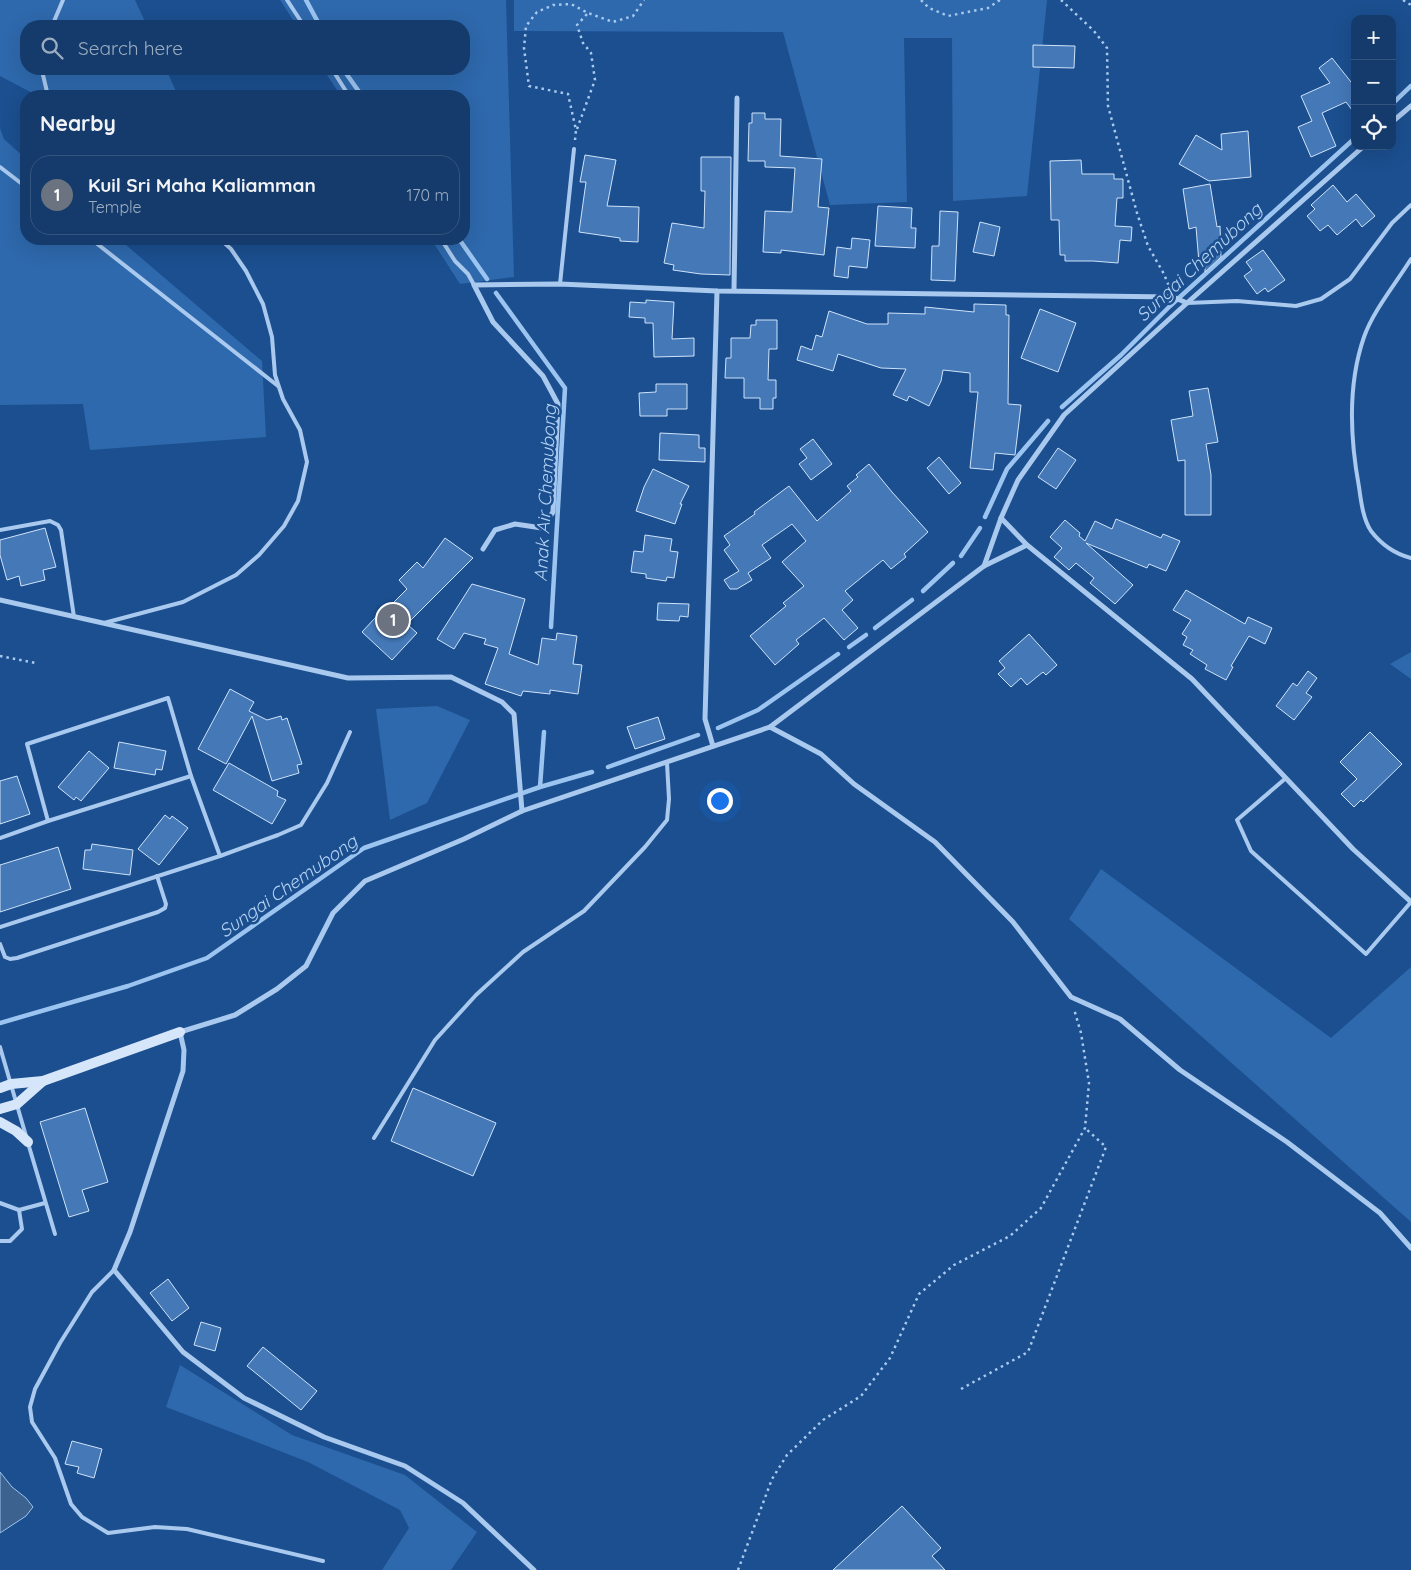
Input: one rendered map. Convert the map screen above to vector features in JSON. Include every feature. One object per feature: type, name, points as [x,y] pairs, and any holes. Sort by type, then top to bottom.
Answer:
[{"type":"main road","points":[[0,1088],[10,1080],[43,1081],[180,1032]]},
{"type":"main road","points":[[0,1109],[17,1104],[43,1081]]},
{"type":"main road","points":[[0,1122],[16,1131],[28,1142]]},
{"type":"street","points":[[734,290],[737,98]]},
{"type":"street","points":[[1396,119],[1411,106]]},
{"type":"street","points":[[984,566],[1001,518],[1018,480],[1064,416],[1185,302],[1359,150]]},
{"type":"street","points":[[483,549],[495,530],[515,524],[542,528],[554,512],[558,404],[543,376],[493,322],[474,285],[560,284],[717,291],[1175,297],[1185,302]]},
{"type":"street","points":[[713,746],[706,719],[717,291]]},
{"type":"street","points":[[1001,518],[1027,545],[1192,679],[1353,848],[1411,902]]},
{"type":"street","points":[[534,1570],[462,1503],[405,1466],[324,1437],[244,1398],[182,1352],[114,1270],[130,1232],[182,1071],[184,1050],[180,1032],[235,1015],[277,989],[306,966],[334,914],[365,881],[464,839],[522,809],[770,727],[984,566],[1027,545]]},
{"type":"street","points":[[0,600],[348,678],[451,677],[502,702],[514,714],[522,809]]},
{"type":"street","points":[[770,727],[821,754],[854,784],[936,842],[1013,922],[1071,996],[1120,1019],[1180,1070],[1288,1142],[1380,1213],[1411,1248]]},
{"type":"lane","points":[[55,20],[63,0]]},
{"type":"lane","points":[[287,0],[300,20]]},
{"type":"lane","points":[[44,75],[47,90]]},
{"type":"lane","points":[[336,75],[345,90]]},
{"type":"lane","points":[[560,284],[574,149]]},
{"type":"lane","points":[[0,167],[20,183]]},
{"type":"lane","points":[[1185,302],[1237,301],[1296,306],[1321,299],[1350,279],[1392,223],[1411,205]]},
{"type":"lane","points":[[99,245],[279,386]]},
{"type":"lane","points":[[102,623],[182,602],[236,575],[259,554],[284,526],[298,501],[307,462],[300,430],[283,399],[275,375],[272,337],[263,304],[246,271],[227,245]]},
{"type":"lane","points":[[445,245],[455,261],[468,274],[474,285]]},
{"type":"lane","points":[[1411,259],[1364,336],[1355,371],[1351,426],[1353,454],[1362,504],[1370,529],[1380,541],[1400,556],[1411,558]]},
{"type":"lane","points":[[0,530],[50,521],[58,525],[61,530],[74,617]]},
{"type":"lane","points":[[48,821],[27,744],[168,698],[191,776],[220,856]]},
{"type":"lane","points":[[0,928],[220,856],[301,826],[327,783],[350,732]]},
{"type":"lane","points":[[374,1138],[435,1040],[470,1002],[523,952],[584,911],[667,820],[669,800],[667,762]]},
{"type":"lane","points":[[0,838],[191,776]]},
{"type":"lane","points":[[1286,778],[1237,820],[1251,850],[1366,954],[1411,902]]},
{"type":"lane","points":[[0,944],[5,957],[10,959],[17,958],[158,912],[165,908],[166,904],[157,876]]},
{"type":"lane","points":[[0,1047],[55,1234]]},
{"type":"lane","points":[[0,1202],[19,1210],[45,1202]]},
{"type":"lane","points":[[0,1241],[10,1241],[22,1229],[19,1210]]},
{"type":"lane","points":[[114,1270],[92,1292],[60,1343],[34,1389],[30,1407],[32,1422],[55,1458],[71,1504],[82,1517],[108,1533],[155,1527],[187,1529],[323,1561]]},
{"type":"path","points":[[576,130],[568,94],[529,86],[524,48],[526,26],[537,12],[553,5],[571,4],[588,13],[613,22],[633,16],[644,0]]},
{"type":"path","points":[[921,0],[930,8],[948,16],[988,8],[1000,0]]},
{"type":"path","points":[[1061,0],[1094,31],[1107,48],[1108,106],[1110,115],[1148,246],[1175,297]]},
{"type":"path","points":[[1403,0],[1411,6]]},
{"type":"path","points":[[574,149],[576,130],[595,80],[591,53],[583,43],[577,25],[588,13]]},
{"type":"path","points":[[0,656],[36,663]]},
{"type":"path","points":[[738,1570],[772,1479],[787,1455],[823,1420],[862,1396],[890,1358],[919,1294],[954,1265],[1010,1236],[1041,1208],[1085,1128],[1089,1083],[1081,1033],[1071,996]]},
{"type":"path","points":[[961,1389],[1028,1352],[1106,1148],[1085,1128]]},
{"type":"shaded area","points":[[0,0],[135,0],[144,20],[20,20],[20,75],[169,75],[175,90],[27,90],[0,76]]},
{"type":"shaded area","points":[[280,0],[506,0],[514,277],[460,284],[435,245],[470,245],[470,90],[337,90],[327,75],[470,75],[470,20],[293,20]]},
{"type":"shaded area","points":[[514,0],[1047,0],[1027,196],[953,201],[952,38],[904,38],[907,202],[830,205],[783,32],[514,31]]},
{"type":"shaded area","points":[[0,128],[4,139],[20,154],[20,245],[126,245],[262,361],[266,437],[90,450],[83,404],[0,405]]},
{"type":"shaded area","points":[[1411,652],[1411,679],[1390,664]]},
{"type":"shaded area","points":[[437,706],[470,720],[427,803],[390,820],[376,709]]},
{"type":"shaded area","points":[[1101,869],[1331,1038],[1411,967],[1411,1222],[1069,919]]},
{"type":"shaded area","points":[[180,1365],[292,1435],[405,1475],[477,1532],[451,1570],[382,1570],[409,1528],[400,1510],[308,1462],[166,1407]]},
{"type":"shaded area","points":[[0,1472],[12,1487],[26,1498],[33,1507],[26,1516],[0,1533]]},
{"type":"building","points":[[1033,45],[1075,46],[1074,68],[1033,67]]},
{"type":"building","points":[[1332,58],[1351,82],[1351,109],[1346,102],[1322,113],[1336,146],[1311,157],[1298,127],[1312,121],[1301,96],[1330,83],[1319,68]]},
{"type":"building","points":[[752,113],[765,113],[765,119],[781,119],[780,156],[822,159],[818,207],[829,208],[824,255],[781,250],[781,253],[763,252],[765,211],[792,212],[795,168],[765,167],[765,161],[748,161],[749,123],[752,123]]},
{"type":"building","points":[[1248,131],[1251,177],[1209,181],[1179,164],[1196,135],[1222,150],[1221,134]]},
{"type":"building","points":[[585,155],[616,160],[607,206],[639,207],[638,242],[620,241],[620,238],[579,232],[586,182],[580,182]]},
{"type":"building","points":[[701,157],[731,157],[730,275],[701,274],[673,270],[674,265],[664,263],[672,223],[704,228],[705,191],[701,191]]},
{"type":"building","points":[[1081,160],[1082,174],[1114,174],[1114,179],[1123,179],[1123,198],[1117,198],[1115,226],[1132,227],[1131,241],[1120,240],[1118,263],[1065,261],[1065,255],[1060,255],[1059,220],[1051,220],[1050,161]]},
{"type":"building","points":[[1210,184],[1217,227],[1220,226],[1221,257],[1205,272],[1205,263],[1199,263],[1196,227],[1189,229],[1183,189]]},
{"type":"building","points":[[1333,185],[1347,202],[1356,194],[1375,216],[1362,227],[1356,219],[1337,235],[1328,225],[1320,231],[1307,216],[1315,209],[1311,205]]},
{"type":"building","points":[[878,206],[912,208],[911,228],[916,228],[915,248],[875,246]]},
{"type":"building","points":[[940,211],[958,212],[955,281],[931,280],[932,246],[939,246]]},
{"type":"building","points":[[980,222],[1000,227],[994,256],[973,252]]},
{"type":"building","points":[[852,238],[870,240],[867,268],[849,266],[848,278],[834,276],[837,247],[851,249]]},
{"type":"building","points":[[1263,250],[1285,280],[1268,292],[1265,288],[1257,294],[1244,276],[1252,270],[1246,262]]},
{"type":"building","points":[[646,300],[674,302],[672,339],[694,338],[694,356],[654,357],[653,323],[645,323],[645,318],[629,317],[630,302],[646,303]]},
{"type":"building","points":[[974,304],[1006,305],[1006,315],[1009,315],[1008,404],[1021,405],[1015,455],[995,453],[993,470],[970,468],[978,392],[970,392],[970,373],[943,370],[941,381],[929,406],[909,396],[907,401],[893,395],[906,369],[881,368],[838,354],[833,371],[797,360],[801,346],[812,350],[816,335],[822,337],[829,311],[867,324],[888,324],[888,313],[925,314],[925,307],[974,312]]},
{"type":"building","points":[[1040,309],[1076,323],[1058,372],[1021,358]]},
{"type":"building","points":[[756,320],[777,320],[777,349],[769,349],[768,380],[776,380],[776,398],[773,398],[773,409],[760,409],[760,398],[744,398],[744,378],[725,378],[726,358],[731,358],[731,338],[750,338],[751,325],[756,325]]},
{"type":"building","points":[[656,384],[687,384],[687,409],[667,409],[667,416],[640,416],[639,393],[656,392]]},
{"type":"building","points":[[1208,388],[1218,442],[1206,444],[1211,475],[1211,515],[1185,515],[1185,460],[1178,461],[1171,420],[1193,416],[1189,391]]},
{"type":"building","points":[[660,433],[699,435],[699,448],[705,448],[705,462],[659,460]]},
{"type":"building","points":[[813,439],[832,464],[811,480],[799,464],[807,458],[800,449]]},
{"type":"building","points":[[1058,448],[1076,460],[1056,489],[1038,477]]},
{"type":"building","points":[[939,457],[961,483],[949,494],[927,468]]},
{"type":"building","points":[[869,464],[928,532],[904,554],[906,557],[891,569],[883,560],[845,591],[853,600],[842,610],[858,628],[844,640],[824,618],[796,640],[799,644],[775,665],[750,636],[786,606],[783,603],[804,586],[782,562],[806,541],[792,524],[762,545],[771,558],[748,573],[752,580],[737,589],[730,589],[724,580],[739,571],[724,550],[730,545],[724,536],[789,486],[817,521],[851,491],[847,486]]},
{"type":"building","points":[[653,469],[689,486],[680,504],[682,504],[675,524],[636,511],[644,487]]},
{"type":"building","points":[[1116,519],[1161,538],[1163,534],[1180,541],[1166,571],[1149,564],[1147,568],[1086,543],[1133,585],[1115,604],[1090,583],[1094,578],[1076,563],[1069,570],[1054,557],[1062,548],[1050,537],[1065,520],[1080,533],[1079,536],[1085,541],[1095,521],[1112,529]]},
{"type":"building","points":[[45,528],[56,567],[43,570],[45,580],[21,586],[19,576],[7,580],[0,555],[0,540]]},
{"type":"building","points":[[645,535],[672,539],[670,551],[678,552],[674,578],[667,577],[666,581],[646,578],[646,574],[631,572],[634,551],[643,552]]},
{"type":"building","points":[[445,538],[473,558],[407,624],[417,633],[392,660],[362,632],[387,605],[389,607],[407,589],[399,580],[417,562],[423,568]]},
{"type":"building","points":[[472,584],[525,599],[509,654],[538,665],[542,638],[556,640],[557,633],[577,636],[573,664],[582,665],[578,694],[550,690],[550,694],[523,691],[521,696],[485,684],[498,648],[484,644],[486,639],[464,633],[454,649],[437,639]]},
{"type":"building","points":[[1186,590],[1245,624],[1248,617],[1272,628],[1265,644],[1249,636],[1231,666],[1233,667],[1226,680],[1205,669],[1207,665],[1190,654],[1193,650],[1183,645],[1187,637],[1182,634],[1191,620],[1173,610]]},
{"type":"building","points":[[658,603],[689,604],[688,617],[680,616],[679,621],[657,620]]},
{"type":"building","points":[[1029,634],[1057,665],[1046,675],[1043,672],[1027,685],[1021,678],[1011,687],[998,674],[1005,668],[999,661]]},
{"type":"building","points":[[1308,671],[1317,678],[1306,693],[1312,697],[1294,720],[1276,706],[1293,683],[1297,686]]},
{"type":"building","points":[[230,689],[254,702],[249,711],[267,720],[281,716],[282,720],[287,718],[302,764],[297,765],[299,773],[272,781],[252,716],[226,764],[198,749]]},
{"type":"building","points":[[658,717],[665,739],[635,749],[627,727]]},
{"type":"building","points":[[1370,732],[1402,764],[1363,802],[1361,800],[1354,807],[1341,794],[1357,779],[1340,762]]},
{"type":"building","points":[[119,742],[166,751],[162,770],[156,769],[155,775],[114,768]]},
{"type":"building","points":[[89,751],[109,768],[81,801],[76,797],[74,800],[58,787]]},
{"type":"building","points":[[229,763],[278,791],[277,796],[286,800],[272,824],[213,790]]},
{"type":"building","points":[[17,776],[30,814],[0,824],[0,781]]},
{"type":"building","points":[[165,815],[170,819],[172,816],[188,828],[159,865],[138,849]]},
{"type":"building","points":[[92,844],[133,850],[130,875],[83,869],[85,850],[91,850]]},
{"type":"building","points":[[58,847],[71,889],[0,912],[0,865]]},
{"type":"building","points":[[413,1088],[496,1123],[473,1176],[391,1141]]},
{"type":"building","points":[[85,1108],[108,1182],[82,1190],[89,1211],[69,1217],[40,1122]]},
{"type":"building","points":[[168,1279],[189,1308],[172,1321],[150,1293]]},
{"type":"building","points":[[201,1322],[221,1328],[215,1351],[194,1345]]},
{"type":"building","points":[[263,1347],[317,1391],[301,1410],[247,1366]]},
{"type":"building","points":[[72,1441],[102,1449],[94,1478],[77,1473],[79,1467],[65,1464]]},
{"type":"building","points":[[902,1506],[941,1548],[932,1556],[945,1570],[833,1570]]},
{"type":"waterway","name":"Anak Air Chemubong","points":[[306,0],[317,20]]},
{"type":"waterway","name":"Anak Air Chemubong","points":[[347,75],[358,90]]},
{"type":"waterway","name":"Sungai Chemubong","points":[[1396,100],[1411,86]]},
{"type":"waterway","name":"Sungai Chemubong","points":[[1062,407],[1121,355],[1170,306],[1351,142]]},
{"type":"waterway","name":"Anak Air Chemubong","points":[[463,245],[487,279]]},
{"type":"waterway","name":"Anak Air Chemubong","points":[[496,293],[565,388],[551,627]]},
{"type":"waterway","name":"Sungai Chemubong","points":[[985,517],[1007,469],[1048,421]]},
{"type":"waterway","name":"Sungai Chemubong","points":[[961,556],[980,528]]},
{"type":"waterway","name":"Sungai Chemubong","points":[[923,591],[953,563]]},
{"type":"waterway","name":"Sungai Chemubong","points":[[875,628],[912,600]]},
{"type":"waterway","name":"Sungai Chemubong","points":[[849,647],[866,635]]},
{"type":"waterway","name":"Sungai Chemubong","points":[[718,728],[758,710],[838,654]]},
{"type":"waterway","name":"Anak Air Chemubong","points":[[540,787],[544,732]]},
{"type":"waterway","name":"Sungai Chemubong","points":[[608,767],[698,735]]},
{"type":"waterway","name":"Sungai Chemubong","points":[[0,1023],[128,986],[207,958],[364,848],[540,787],[592,772]]},
{"type":"place","name":"Kuil Sri Maha Kaliamman","points":[[393,620]]}]
